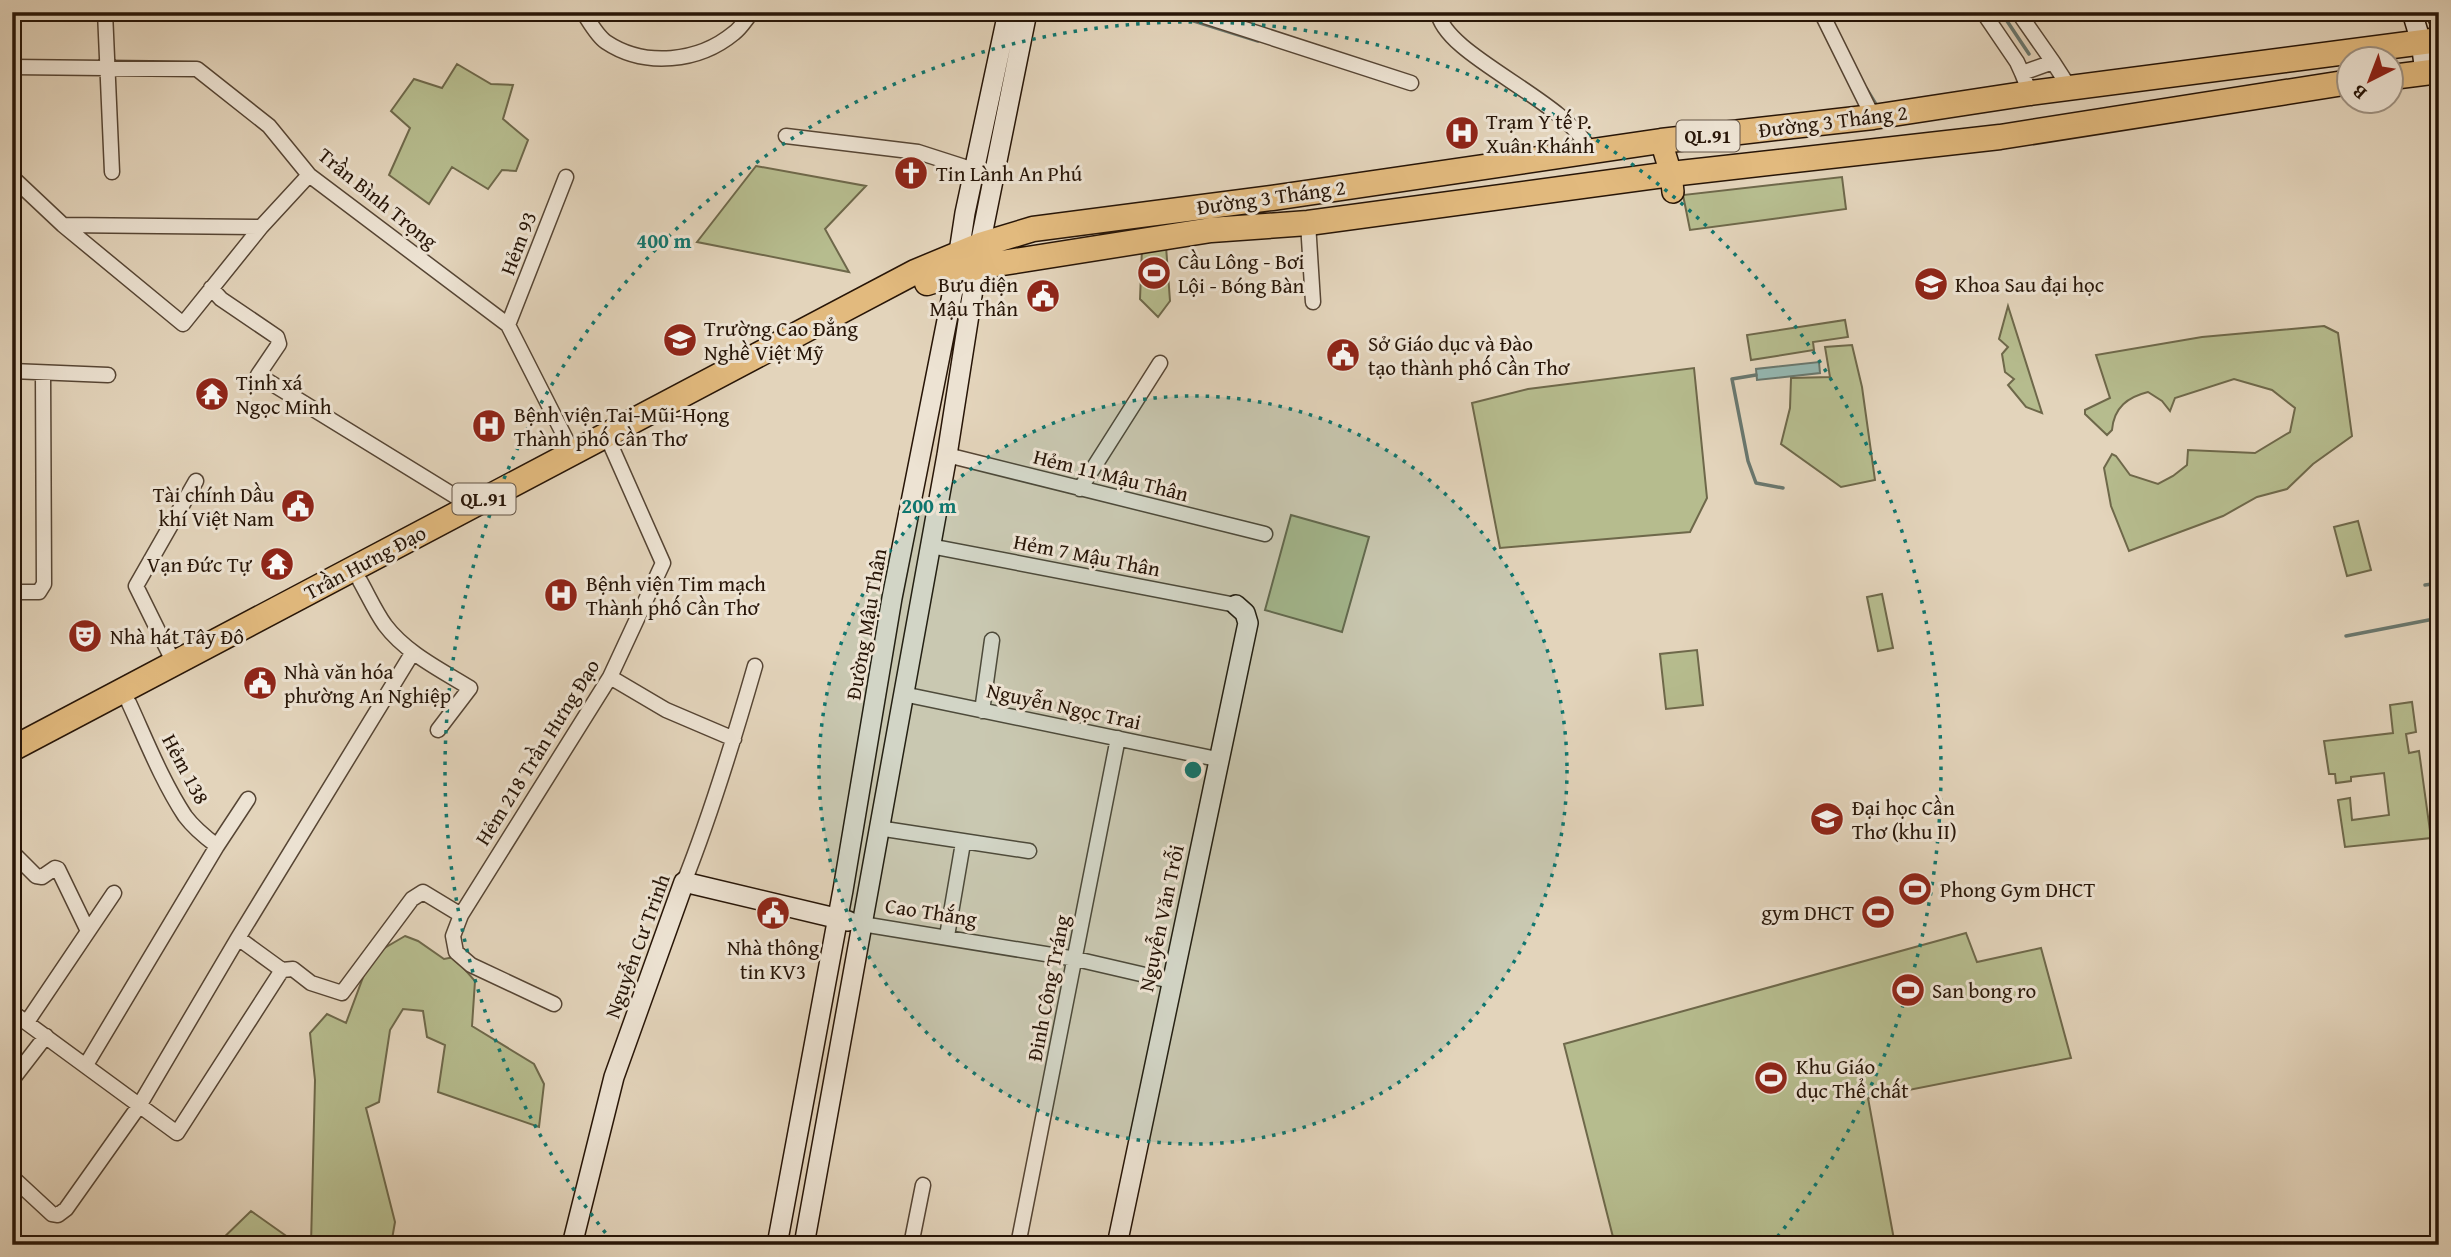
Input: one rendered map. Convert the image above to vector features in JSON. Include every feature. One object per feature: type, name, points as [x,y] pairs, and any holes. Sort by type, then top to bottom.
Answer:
[{"type":"highway","name":"Đường 3 Tháng 2","points":[[968,260],[1033,229],[1272,198],[1661,141],[1873,117],[2026,83],[2071,90],[2430,41]]},
{"type":"highway","points":[[2406,74],[2432,71]]},
{"type":"highway","name":"Đường 3 Tháng 2","points":[[968,260],[1211,230],[1308,223],[2001,146],[2336,85]]},
{"type":"highway","name":"Trần Hưng Đạo","points":[[12,765],[968,260]]},
{"type":"highway","name":"Trần Hưng Đạo","points":[[12,749],[915,272],[968,260]]},
{"type":"main road","name":"Đường Mậu Thân","points":[[804,1245],[947,456],[968,260],[974,170],[1008,12]]},
{"type":"main road","name":"Đường Mậu Thân","points":[[777,1245],[845,877],[892,598],[1027,12]]},
{"type":"main road","points":[[2412,12],[2430,41],[2432,71]]},
{"type":"main road","points":[[2437,12],[2439,20]]},
{"type":"main road","points":[[1661,141],[1672,183]]},
{"type":"main road","points":[[892,598],[919,604]]},
{"type":"main road","name":"Nguyễn Văn Trỗi","points":[[1117,1245],[1217,759],[1248,623],[1245,613],[1236,605]]},
{"type":"main road","name":"Cao Thắng","points":[[684,882],[862,924]]},
{"type":"main road","name":"Nguyễn Cư Trinh","points":[[572,1245],[614,1077],[684,882]]},
{"type":"street","points":[[105,12],[112,172]]},
{"type":"street","points":[[583,12],[604,42],[634,55],[663,60],[713,47],[736,32],[752,12]]},
{"type":"street","points":[[1192,12],[1412,83]]},
{"type":"street","points":[[1438,12],[1439,19],[1449,34],[1496,71],[1546,104],[1585,140],[1590,151]]},
{"type":"street","points":[[1821,12],[1873,117]]},
{"type":"street","points":[[1983,12],[2017,62],[2026,83],[2053,62]]},
{"type":"street","points":[[2018,12],[2071,90]]},
{"type":"street","name":"Trần Bình Trọng","points":[[12,67],[197,69],[269,126],[309,175],[508,326],[573,453]]},
{"type":"street","points":[[786,136],[918,152],[974,170]]},
{"type":"street","points":[[12,177],[64,225],[183,324],[261,227],[309,175]]},
{"type":"street","name":"Hẻm 93","points":[[508,326],[566,177]]},
{"type":"street","points":[[1308,223],[1313,302]]},
{"type":"street","points":[[64,225],[261,227]]},
{"type":"street","points":[[211,288],[220,299],[277,337],[279,344],[258,375],[471,506]]},
{"type":"street","points":[[1080,489],[1160,363]]},
{"type":"street","points":[[12,372],[107,375]]},
{"type":"street","points":[[12,592],[39,592],[44,584],[43,373]]},
{"type":"street","name":"Hẻm 218 Trần Hưng Đạo","points":[[461,915],[610,677],[663,563],[612,448]]},
{"type":"street","name":"Hẻm 11 Mậu Thân","points":[[947,456],[1265,534]]},
{"type":"street","points":[[174,663],[136,586],[196,481]]},
{"type":"street","name":"Hẻm 7 Mậu Thân","points":[[930,546],[1236,605]]},
{"type":"street","points":[[360,581],[386,626],[413,652],[470,688],[438,730]]},
{"type":"street","points":[[982,711],[992,640]]},
{"type":"street","points":[[12,1177],[48,1211],[58,1215],[66,1209],[139,1106],[413,652]]},
{"type":"street","name":"Nguyễn Cư Trinh","points":[[684,882],[734,739],[755,666]]},
{"type":"street","points":[[610,677],[666,710],[734,739]]},
{"type":"street","name":"Nguyễn Ngọc Trai","points":[[903,694],[1217,759]]},
{"type":"street","name":"Hẻm 138","points":[[129,703],[185,815],[217,846]]},
{"type":"street","name":"Đinh Công Tráng","points":[[1018,1245],[1118,738]]},
{"type":"street","points":[[86,1065],[248,799]]},
{"type":"street","points":[[878,828],[1029,851]]},
{"type":"street","points":[[947,936],[963,843]]},
{"type":"street","points":[[12,852],[36,876],[42,877],[55,868],[58,869],[88,929]]},
{"type":"street","points":[[27,1022],[114,892]]},
{"type":"street","points":[[238,938],[282,970],[293,969],[311,983],[342,993],[412,898],[423,892],[461,915],[453,936],[456,952],[471,965],[554,1004]]},
{"type":"street","name":"Cao Thắng","points":[[862,924],[1076,959],[1171,981]]},
{"type":"street","points":[[12,1012],[177,1133],[282,970]]},
{"type":"street","points":[[12,1080],[46,1036]]},
{"type":"street","points":[[911,1245],[923,1185]]},
{"type":"green space","points":[[457,64],[491,84],[513,85],[503,119],[528,140],[516,171],[502,170],[488,189],[452,167],[429,204],[389,175],[410,128],[391,111],[414,79],[442,88]]},
{"type":"green space","points":[[756,166],[866,186],[825,229],[849,272],[697,242]]},
{"type":"green space","points":[[1842,177],[1846,209],[1690,230],[1683,195]]},
{"type":"green space","name":"Cầu Lông - Bơi Lội - Bóng Bàn","points":[[1166,246],[1170,301],[1158,317],[1140,299],[1142,248]]},
{"type":"green space","points":[[2008,306],[2042,413],[2026,407],[2008,385],[2014,379],[2005,372],[2002,354],[2008,347],[1999,339]]},
{"type":"green space","points":[[1845,320],[1848,337],[1813,342],[1814,350],[1751,360],[1747,335]]},
{"type":"green space","points":[[2324,326],[2338,333],[2352,436],[2313,464],[2287,489],[2257,497],[2223,516],[2129,551],[2111,506],[2104,468],[2112,454],[2130,475],[2158,484],[2187,465],[2188,450],[2255,453],[2290,432],[2295,408],[2272,390],[2234,379],[2175,398],[2170,411],[2162,401],[2148,392],[2134,397],[2119,409],[2112,430],[2107,435],[2085,414],[2085,410],[2110,398],[2096,355],[2202,337]]},
{"type":"green space","points":[[1852,345],[1862,387],[1875,480],[1841,487],[1781,444],[1790,408],[1791,378],[1830,377],[1825,347]]},
{"type":"green space","points":[[1694,368],[1707,498],[1690,532],[1500,548],[1472,403],[1528,389]]},
{"type":"green space","points":[[1291,515],[1369,537],[1342,632],[1265,610]]},
{"type":"green space","points":[[2358,521],[2371,570],[2347,576],[2334,527]]},
{"type":"green space","points":[[1882,594],[1893,648],[1878,651],[1867,597]]},
{"type":"green space","points":[[1697,650],[1703,705],[1666,709],[1660,654]]},
{"type":"green space","points":[[2412,702],[2416,732],[2406,734],[2409,753],[2419,751],[2431,838],[2345,847],[2338,800],[2350,798],[2352,820],[2389,815],[2384,773],[2351,777],[2351,781],[2336,783],[2335,774],[2329,774],[2324,741],[2393,733],[2390,705]]},
{"type":"green space","name":"Khu Giáo dục Thể chất","points":[[1966,933],[1977,962],[2041,948],[2071,1058],[1868,1098],[1895,1245],[1615,1245],[1564,1044]]},
{"type":"green space","points":[[405,936],[418,941],[444,959],[454,957],[475,981],[472,1026],[534,1064],[544,1084],[539,1127],[438,1092],[445,1045],[427,1037],[423,1011],[403,1009],[390,1030],[379,1102],[366,1108],[395,1222],[391,1245],[311,1245],[315,1080],[310,1033],[327,1014],[346,1023],[371,956]]},
{"type":"green space","points":[[251,1211],[299,1245],[216,1245]]},
{"type":"water","points":[[1819,362],[1820,373],[1757,380],[1756,369]]},
{"type":"waterway","points":[[1165,12],[1258,41]]},
{"type":"waterway","points":[[2001,12],[2029,54]]},
{"type":"waterway","points":[[1866,88],[1877,106]]},
{"type":"waterway","points":[[1756,375],[1732,379],[1748,461],[1756,483],[1783,488]]},
{"type":"waterway","points":[[2425,585],[2439,583]]},
{"type":"waterway","points":[[2346,636],[2439,618]]},
{"type":"place","name":"Trạm Y tế P. Xuân Khánh","points":[[1462,133]]},
{"type":"place","name":"Tin Lành An Phú","points":[[911,173]]},
{"type":"place","name":"Cầu Lông - Bơi Lội - Bóng Bàn","points":[[1154,273]]},
{"type":"place","name":"Khoa Sau đại học","points":[[1931,284]]},
{"type":"place","name":"Bưu điện Mậu Thân","points":[[1043,296]]},
{"type":"place","name":"Trường Cao Đẳng Nghề Việt Mỹ","points":[[680,340]]},
{"type":"place","name":"Sở Giáo dục và Đào tạo thành phố Cần Thơ","points":[[1343,355]]},
{"type":"place","name":"Tịnh xá Ngọc Minh","points":[[212,394]]},
{"type":"place","name":"Bệnh viện Tai-Mũi-Họng Thành phố Cần Thơ","points":[[489,426]]},
{"type":"place","name":"Tài chính Dầu khí Việt Nam","points":[[298,506]]},
{"type":"place","name":"Vạn Đức Tự","points":[[277,564]]},
{"type":"place","name":"Bệnh viện Tim mạch Thành phố Cần Thơ","points":[[561,595]]},
{"type":"place","name":"Nhà hát Tây Đô","points":[[85,636]]},
{"type":"place","name":"Nhà văn hóa phường An Nghiệp","points":[[260,683]]},
{"type":"place","name":"Đại học Cần Thơ (khu II)","points":[[1827,819]]},
{"type":"place","name":"Phong Gym DHCT","points":[[1915,889]]},
{"type":"place","name":"gym DHCT","points":[[1878,912]]},
{"type":"place","name":"Nhà thông tin KV3","points":[[773,913]]},
{"type":"place","name":"San bong ro","points":[[1908,990]]},
{"type":"place","name":"Khu Giáo dục Thể chất","points":[[1771,1078]]}]
